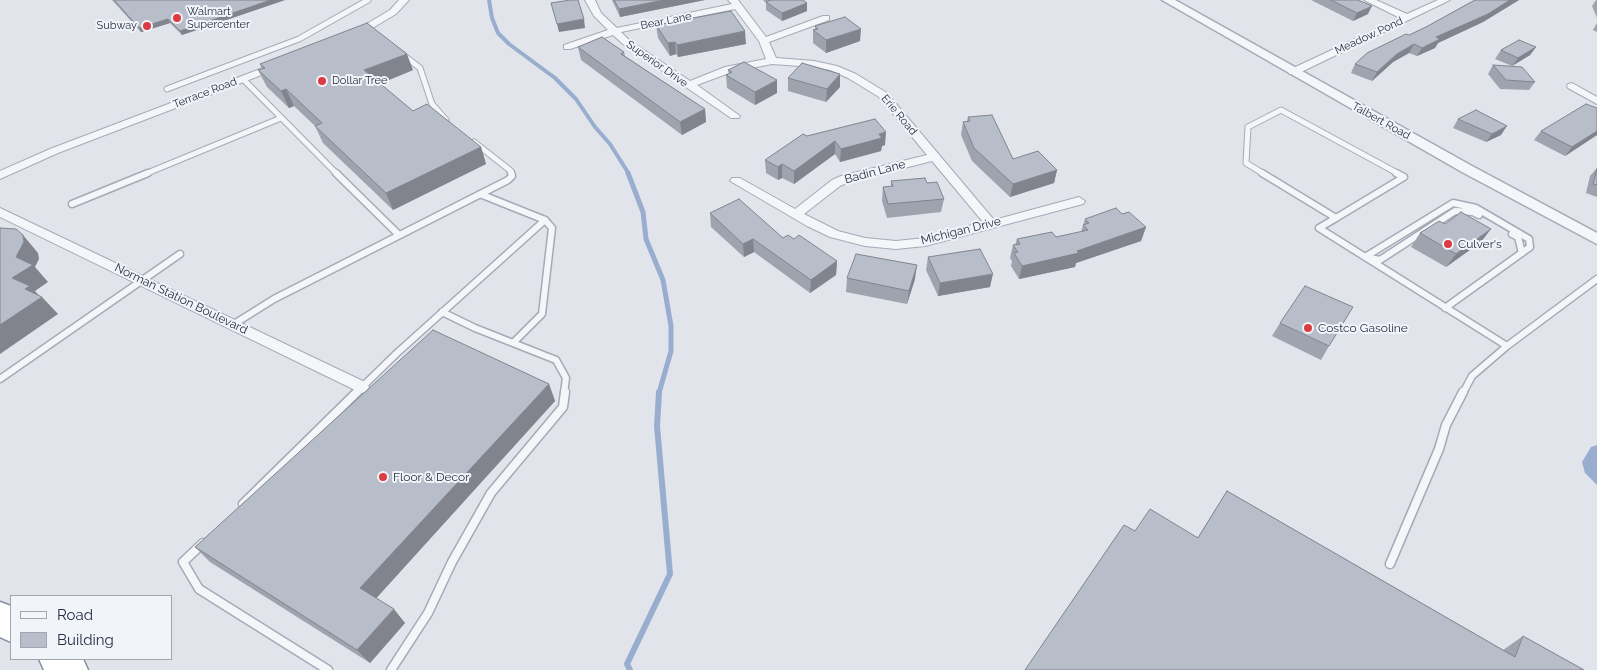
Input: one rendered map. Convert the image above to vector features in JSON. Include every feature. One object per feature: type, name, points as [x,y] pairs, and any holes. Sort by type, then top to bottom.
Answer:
[{"type":"highway","points":[[0,617],[10,625]]},
{"type":"highway","points":[[57,660],[71,670]]},
{"type":"street","points":[[345,39],[371,30],[404,0]]},
{"type":"street","name":"Superior Drive","points":[[590,0],[597,14],[626,42],[736,116]]},
{"type":"street","name":"Talbert Road","points":[[1167,0],[1293,72],[1597,238]]},
{"type":"street","points":[[1369,0],[1408,18]]},
{"type":"street","name":"Meadow Pond","points":[[1293,72],[1445,0]]},
{"type":"street","points":[[735,3],[764,41],[772,61]]},
{"type":"street","name":"Bear Lane","points":[[566,47],[614,31],[735,3]]},
{"type":"street","points":[[764,41],[826,18]]},
{"type":"street","name":"Erie Road","points":[[689,85],[729,69],[772,61],[833,68],[867,83],[883,95],[991,224]]},
{"type":"street","name":"Terrace Road","points":[[0,175],[54,151],[284,63]]},
{"type":"street","points":[[1572,86],[1597,101]]},
{"type":"street","name":"Badin Lane","points":[[796,214],[836,183],[845,179],[934,157]]},
{"type":"street","name":"Michigan Drive","points":[[736,181],[834,234],[865,242],[896,245],[926,242],[1079,201]]},
{"type":"street","name":"Norman Station Boulevard","points":[[0,212],[362,387]]},
{"type":"lane","points":[[167,89],[300,39],[368,0]]},
{"type":"lane","points":[[394,47],[420,68],[432,104],[442,118],[450,124]]},
{"type":"lane","points":[[243,79],[280,118],[399,234]]},
{"type":"lane","points":[[1336,218],[1246,163],[1248,126],[1281,110],[1404,177],[1336,218],[1319,228],[1507,346]]},
{"type":"lane","points":[[72,204],[280,118]]},
{"type":"lane","points":[[234,324],[274,298],[508,180],[512,176],[511,171],[465,136]]},
{"type":"lane","points":[[480,194],[545,220],[552,228],[542,314],[513,343]]},
{"type":"lane","points":[[1365,257],[1453,203],[1476,208],[1529,239],[1530,247],[1445,308]]},
{"type":"lane","points":[[1365,257],[1380,260],[1455,211],[1474,212],[1518,238],[1522,253]]},
{"type":"lane","points":[[236,510],[362,387],[545,220]]},
{"type":"lane","points":[[0,379],[180,254]]},
{"type":"lane","points":[[1390,564],[1439,449],[1446,425],[1472,376],[1507,346],[1597,279]]},
{"type":"lane","points":[[391,670],[428,613],[452,562],[491,493],[564,407],[566,378],[556,360],[442,312]]},
{"type":"lane","points":[[210,536],[183,562],[199,589],[328,670]]},
{"type":"water","points":[[1597,445],[1597,485],[1585,473],[1582,462],[1591,447]]},
{"type":"building","name":"Walmart Supercenter","points":[[114,0],[271,0],[180,31],[168,19],[139,28]]},
{"type":"building","points":[[578,0],[584,19],[557,24],[551,3]]},
{"type":"building","points":[[614,0],[664,0],[619,9]]},
{"type":"building","points":[[771,0],[803,0],[807,3],[782,13],[766,2]]},
{"type":"building","points":[[1331,0],[1358,0],[1372,6],[1357,13]]},
{"type":"building","points":[[1475,0],[1510,0],[1488,14],[1436,37],[1440,39],[1422,48],[1414,44],[1397,54],[1377,72],[1355,64],[1367,53],[1406,34],[1409,35],[1426,27]]},
{"type":"building","points":[[731,11],[745,31],[677,45],[675,42],[668,43],[656,25]]},
{"type":"building","points":[[845,17],[861,29],[826,40],[813,30],[818,29],[815,26]]},
{"type":"building","points":[[367,23],[407,54],[364,70],[413,111],[427,104],[481,147],[386,193],[315,126],[322,123],[286,89],[281,91],[258,70],[265,68],[260,64]]},
{"type":"building","points":[[602,37],[624,52],[621,54],[705,109],[680,122],[578,47]]},
{"type":"building","points":[[1519,40],[1536,47],[1518,58],[1501,50]]},
{"type":"building","points":[[744,62],[777,80],[755,92],[726,75],[732,72],[728,70]]},
{"type":"building","points":[[802,63],[840,74],[827,89],[788,78]]},
{"type":"building","points":[[1493,65],[1522,67],[1535,82],[1506,80]]},
{"type":"building","points":[[1586,104],[1597,108],[1597,131],[1572,147],[1541,131]]},
{"type":"building","points":[[1476,110],[1507,126],[1492,134],[1458,119]]},
{"type":"building","points":[[992,115],[1013,159],[1038,151],[1057,170],[1013,184],[974,148],[963,122],[970,121],[968,117]]},
{"type":"building","points":[[875,119],[886,132],[879,134],[882,138],[841,149],[835,141],[794,171],[782,164],[778,167],[765,160],[803,134],[807,136]]},
{"type":"building","points":[[1597,169],[1597,185],[1593,184]]},
{"type":"building","points":[[925,178],[927,183],[937,182],[944,199],[888,204],[883,187],[893,186],[891,181]]},
{"type":"building","points":[[739,199],[783,238],[788,235],[794,239],[799,235],[837,261],[811,280],[753,239],[743,244],[710,213]]},
{"type":"building","points":[[1116,208],[1122,214],[1129,212],[1146,227],[1077,251],[1079,253],[1022,266],[1014,253],[1018,252],[1013,245],[1020,244],[1017,239],[1052,232],[1056,237],[1088,230],[1083,225],[1089,223],[1085,219]]},
{"type":"building","points":[[1461,212],[1491,229],[1456,254],[1420,233],[1439,221],[1445,224]]},
{"type":"building","points":[[0,228],[16,229],[23,235],[24,242],[16,257],[33,265],[12,278],[30,286],[25,289],[42,297],[0,325]]},
{"type":"building","points":[[980,249],[993,274],[940,283],[928,257]]},
{"type":"building","points":[[856,254],[917,265],[909,291],[847,278]]},
{"type":"building","name":"Costco Gasoline","points":[[1305,286],[1353,307],[1329,346],[1280,323]]},
{"type":"building","points":[[433,330],[549,384],[360,588],[394,609],[357,650],[195,547]]},
{"type":"building","points":[[1227,491],[1515,657],[1523,636],[1584,670],[1025,670],[1124,525],[1135,531],[1150,509],[1198,538]]},
{"type":"waterway","points":[[489,0],[492,18],[498,33],[509,44],[555,78],[576,99],[595,127],[610,144],[629,174]]},
{"type":"waterway","points":[[628,173],[643,212],[646,239],[663,280],[671,326],[671,351],[659,393]]},
{"type":"waterway","points":[[630,670],[627,664],[670,574],[657,426],[659,392]]},
{"type":"place","name":"Walmart Supercenter","points":[[177,18]]},
{"type":"place","name":"Subway","points":[[147,26]]},
{"type":"place","name":"Dollar Tree","points":[[322,81]]},
{"type":"place","name":"Culver's","points":[[1448,244]]},
{"type":"place","name":"Costco Gasoline","points":[[1308,328]]},
{"type":"place","name":"Floor & Decor","points":[[383,477]]}]
